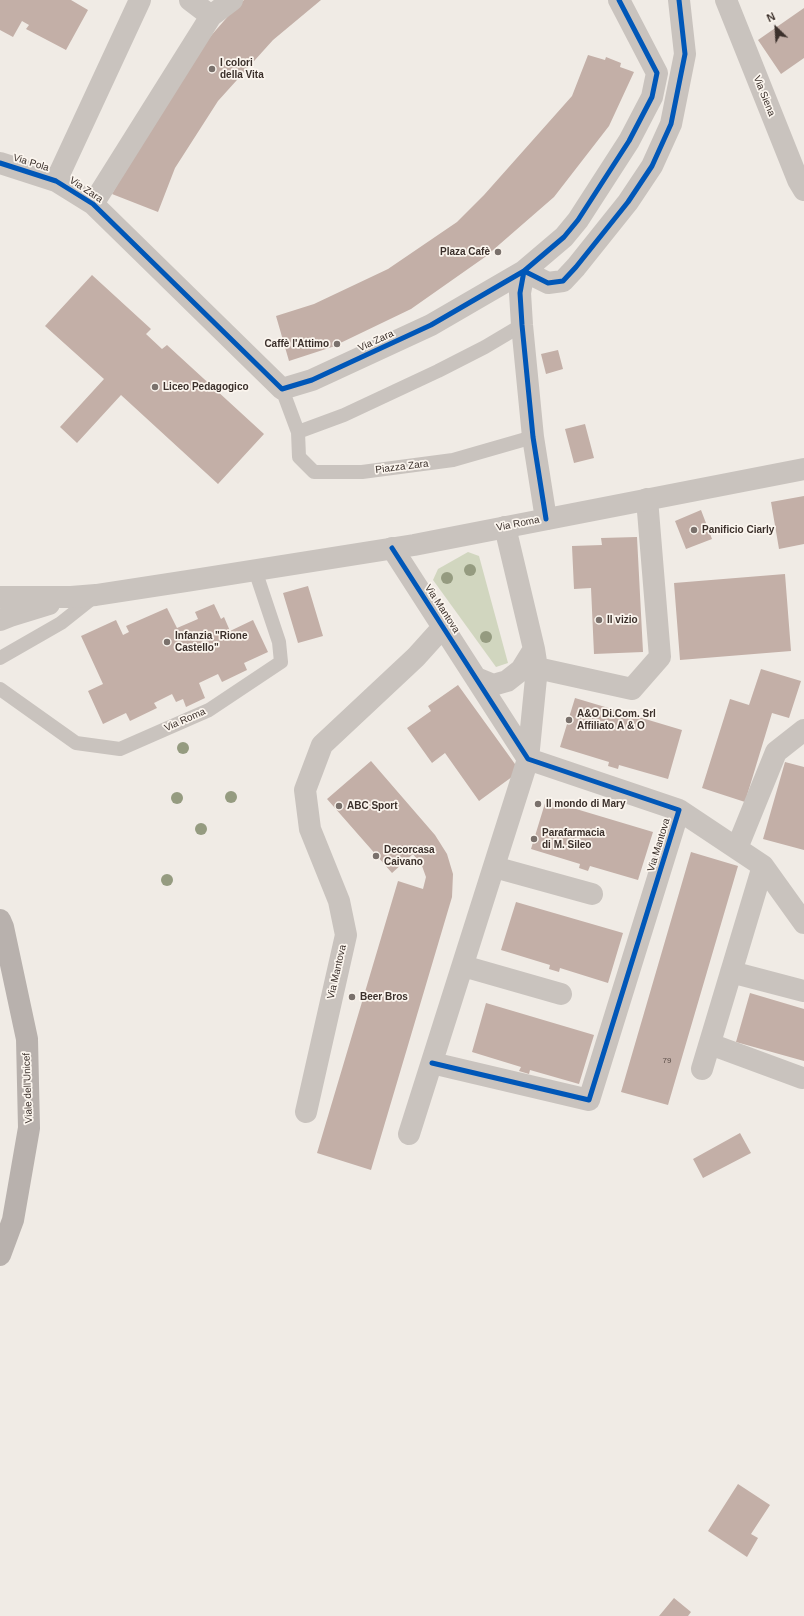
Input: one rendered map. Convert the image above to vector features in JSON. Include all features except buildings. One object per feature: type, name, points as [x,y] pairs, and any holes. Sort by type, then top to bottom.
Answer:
[{"type":"main road","name":"Viale dell'Unicef","points":[[0,920],[27,1039],[30,1128],[13,1220],[0,1255]]},
{"type":"street","name":"Via Zara","points":[[140,0],[56,181],[93,204],[282,389],[312,380],[430,325],[524,272],[564,236],[578,220],[629,141],[652,97],[657,73],[619,0]]},
{"type":"street","points":[[190,0],[211,16]]},
{"type":"street","points":[[93,204],[211,16],[232,0]]},
{"type":"street","points":[[546,519],[533,437],[522,325],[520,293],[524,272],[548,283],[563,281],[628,202],[652,166],[671,124],[685,54],[679,0]]},
{"type":"street","name":"Via Siena","points":[[726,0],[798,180],[804,190]]},
{"type":"street","name":"Via Pola","points":[[0,163],[56,181]]},
{"type":"street","name":"Via Roma","points":[[0,597],[71,597],[96,595],[255,570],[392,548],[804,469]]},
{"type":"street","points":[[536,658],[632,689],[660,657],[647,499]]},
{"type":"street","points":[[409,1134],[528,759],[536,658],[505,527]]},
{"type":"street","name":"Via Mantova","points":[[392,548],[528,759],[679,810],[763,866],[804,923]]},
{"type":"street","name":"Via Roma","points":[[0,620],[71,597]]},
{"type":"street","name":"Via Mantova","points":[[306,1112],[346,935],[340,901],[310,829],[305,790],[322,745],[416,657],[443,627]]},
{"type":"street","points":[[476,678],[493,685],[507,681],[536,658]]},
{"type":"street","points":[[737,848],[776,752],[804,730]]},
{"type":"street","name":"Via Mantova","points":[[432,1063],[589,1100],[679,810]]},
{"type":"street","points":[[702,1069],[763,866]]},
{"type":"street","points":[[494,867],[592,894]]},
{"type":"street","points":[[463,966],[561,994]]},
{"type":"street","points":[[731,972],[804,991]]},
{"type":"street","points":[[710,1044],[802,1078]]},
{"type":"lane","points":[[298,432],[344,415],[438,371],[485,347],[522,325]]},
{"type":"lane","name":"Piazza Zara","points":[[282,389],[298,432],[300,457],[314,472],[362,472],[453,460],[533,437]]},
{"type":"lane","name":"Via Roma","points":[[0,689],[76,742],[120,749],[209,710],[281,662],[279,642],[255,570]]},
{"type":"lane","name":"Via Roma","points":[[0,658],[61,623],[96,595]]},
{"type":"green space","points":[[468,552],[479,556],[508,663],[496,667],[433,580],[438,569]]},
{"type":"cycle path","points":[[619,0],[657,73],[652,97],[629,141],[578,220],[564,237],[524,271],[548,283],[563,281],[576,267],[628,202],[652,166],[671,124],[685,54],[679,0]]},
{"type":"cycle path","points":[[0,163],[56,181],[93,204],[282,389],[312,380],[431,325],[524,271],[520,293],[522,325],[533,437],[546,519]]},
{"type":"cycle path","points":[[392,548],[528,759],[679,810],[589,1100],[432,1063]]},
{"type":"place","name":"I colori della Vita","points":[[212,69]]},
{"type":"place","name":"Plaza Cafè","points":[[498,252]]},
{"type":"place","name":"Caffè l'Attimo","points":[[337,344]]},
{"type":"place","name":"Liceo Pedagogico","points":[[155,387]]},
{"type":"place","name":"Panificio Ciarly","points":[[694,530]]},
{"type":"place","name":"Il vizio","points":[[599,620]]},
{"type":"place","name":"Infanzia \"Rione Castello\"","points":[[167,642]]},
{"type":"place","name":"A&O Di.Com. Srl Affiliato A & O","points":[[569,720]]},
{"type":"place","name":"Il mondo di Mary","points":[[538,804]]},
{"type":"place","name":"ABC Sport","points":[[339,806]]},
{"type":"place","name":"Parafarmacia di M. Sileo","points":[[534,839]]},
{"type":"place","name":"Decorcasa Caivano","points":[[376,856]]},
{"type":"place","name":"Beer Bros","points":[[352,997]]}]
